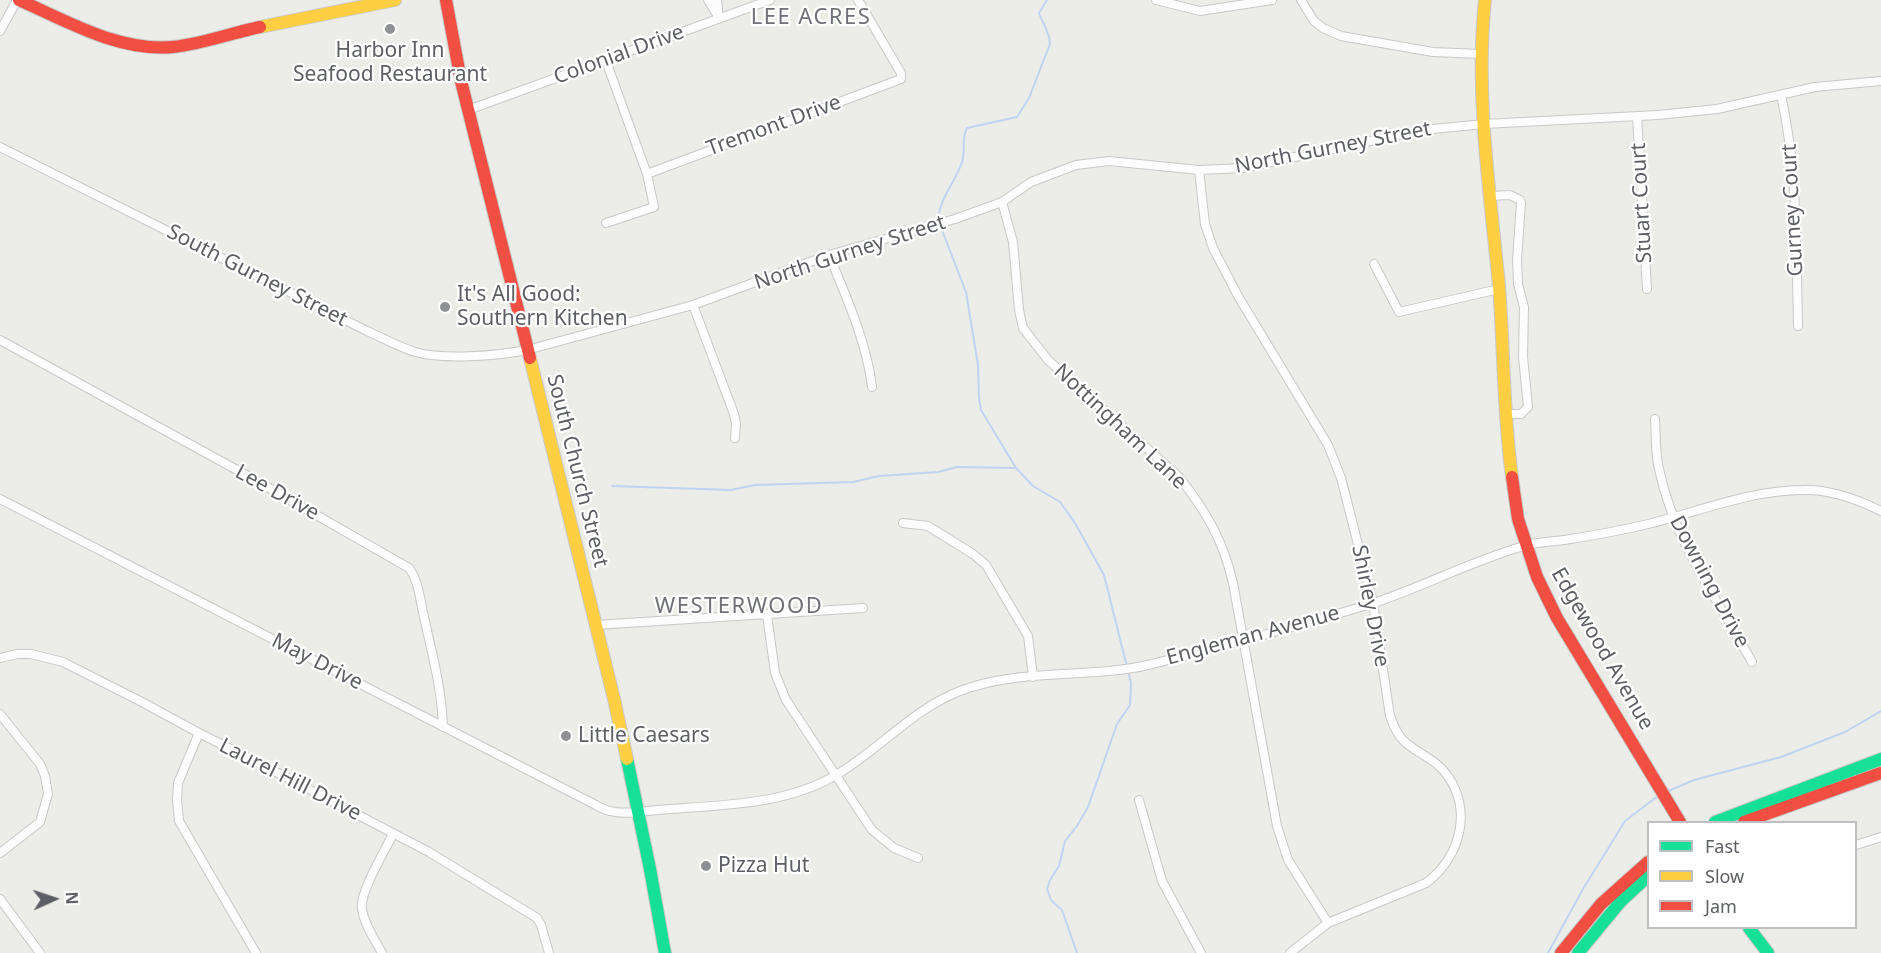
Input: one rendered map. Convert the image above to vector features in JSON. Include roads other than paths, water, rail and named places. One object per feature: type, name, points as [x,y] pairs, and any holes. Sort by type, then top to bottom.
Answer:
[{"type":"street","points":[[0,31],[18,0],[95,34],[135,44],[165,47],[183,46],[237,32],[394,0]]},
{"type":"street","name":"South Church Street","points":[[446,0],[455,57],[614,699],[638,811],[664,953]]},
{"type":"street","points":[[708,0],[719,18]]},
{"type":"street","points":[[717,0],[719,18]]},
{"type":"street","name":"Colonial Drive","points":[[468,110],[770,0]]},
{"type":"street","name":"Tremont Drive","points":[[647,174],[901,79],[901,73],[858,0]]},
{"type":"street","points":[[1156,0],[1200,11],[1272,0]]},
{"type":"street","points":[[1301,0],[1314,21],[1341,36],[1433,52],[1480,54]]},
{"type":"street","name":"Edgewood Avenue","points":[[1485,0],[1480,54],[1484,124],[1514,499],[1537,577],[1557,618],[1679,821]]},
{"type":"street","points":[[606,61],[647,174],[654,207],[606,223]]},
{"type":"street","name":"North Gurney Street","points":[[527,350],[693,305],[829,255],[955,219],[1002,202],[1031,182],[1076,165],[1093,162],[1125,162],[1199,170],[1243,168],[1422,130],[1717,109],[1815,87],[1881,81]]},
{"type":"street","name":"Gurney Court","points":[[1781,95],[1789,132],[1793,168],[1798,326]]},
{"type":"street","name":"Stuart Court","points":[[1637,116],[1647,289]]},
{"type":"street","name":"South Gurney Street","points":[[0,147],[412,351],[436,356],[527,350]]},
{"type":"street","name":"Shirley Drive","points":[[1199,170],[1205,224],[1213,248],[1238,296],[1336,462],[1373,603],[1390,716],[1397,733],[1404,741],[1443,769],[1461,804],[1459,840],[1446,866],[1426,883],[1328,924],[1290,953]]},
{"type":"street","points":[[1490,196],[1510,195],[1520,200],[1521,203],[1517,260],[1518,284],[1524,307],[1523,357],[1528,407],[1521,414],[1506,414]]},
{"type":"street","name":"Nottingham Lane","points":[[1002,202],[1013,242],[1019,310],[1023,328],[1048,360],[1180,478],[1213,525],[1224,549],[1244,639],[1279,835],[1288,860],[1328,924]]},
{"type":"street","points":[[829,255],[870,367],[872,387]]},
{"type":"street","points":[[1374,264],[1399,312],[1499,289]]},
{"type":"street","points":[[693,305],[734,414],[735,438]]},
{"type":"street","name":"Lee Drive","points":[[0,340],[247,475],[409,568],[416,581],[443,705],[443,727]]},
{"type":"street","name":"Downing Drive","points":[[1655,419],[1658,466],[1673,518],[1695,565],[1752,662]]},
{"type":"street","name":"Engleman Avenue","points":[[638,811],[708,806],[770,798],[807,789],[835,776],[939,701],[960,691],[983,684],[1034,677],[1115,671],[1144,666],[1373,603],[1460,568],[1526,545],[1612,532],[1764,493],[1796,490],[1826,491],[1863,502],[1881,511]]},
{"type":"street","name":"May Drive","points":[[0,499],[591,803],[613,812],[638,811]]},
{"type":"street","points":[[903,523],[919,523],[928,526],[973,554],[986,566],[1028,636],[1034,677]]},
{"type":"street","points":[[595,625],[863,608]]},
{"type":"street","points":[[767,615],[775,673],[786,700],[872,830],[894,848],[918,858]]},
{"type":"street","name":"Laurel Hill Drive","points":[[0,658],[30,654],[63,662],[429,852],[537,918],[549,953]]},
{"type":"street","points":[[0,714],[40,764],[45,776],[48,795],[40,822],[0,853]]},
{"type":"street","points":[[199,733],[178,783],[179,821],[256,953]]},
{"type":"street","points":[[1718,821],[1881,759]]},
{"type":"street","points":[[1747,821],[1881,773]]},
{"type":"street","points":[[1139,801],[1162,881],[1201,953]]},
{"type":"street","points":[[382,953],[361,908],[364,892],[393,834]]},
{"type":"street","points":[[1857,845],[1881,837]]},
{"type":"street","points":[[1561,953],[1596,909],[1617,887],[1647,863]]},
{"type":"street","points":[[1578,953],[1621,901],[1647,877]]},
{"type":"street","points":[[0,899],[40,953]]},
{"type":"street","points":[[1750,929],[1768,953]]},
{"type":"waterway","points":[[938,220],[942,204],[962,162],[964,136],[967,128],[1017,117],[1029,98],[1050,44],[1048,32],[1039,13],[1047,0]]},
{"type":"waterway","points":[[940,225],[966,292],[978,365],[981,410],[1016,468],[1033,486],[1060,502],[1075,523],[1104,575],[1131,683],[1130,705],[1117,724],[1088,807],[1065,841],[1059,866],[1047,889],[1051,900],[1062,910],[1077,953]]},
{"type":"waterway","points":[[612,486],[731,490],[755,485],[853,482],[879,476],[938,472],[957,467],[1016,468]]},
{"type":"waterway","points":[[1666,792],[1694,780],[1781,757],[1845,732],[1881,711]]},
{"type":"waterway","points":[[1548,953],[1583,889],[1625,821],[1658,796]]},
{"type":"place","name":"Harbor Inn Seafood Restaurant","points":[[390,29]]},
{"type":"place","name":"It's All Good: Southern Kitchen","points":[[445,307]]},
{"type":"place","name":"Little Caesars","points":[[566,736]]},
{"type":"place","name":"Pizza Hut","points":[[706,866]]},
{"type":"district","name":"LEE ACRES","points":[[811,18]]},
{"type":"district","name":"WESTERWOOD","points":[[739,607]]}]
